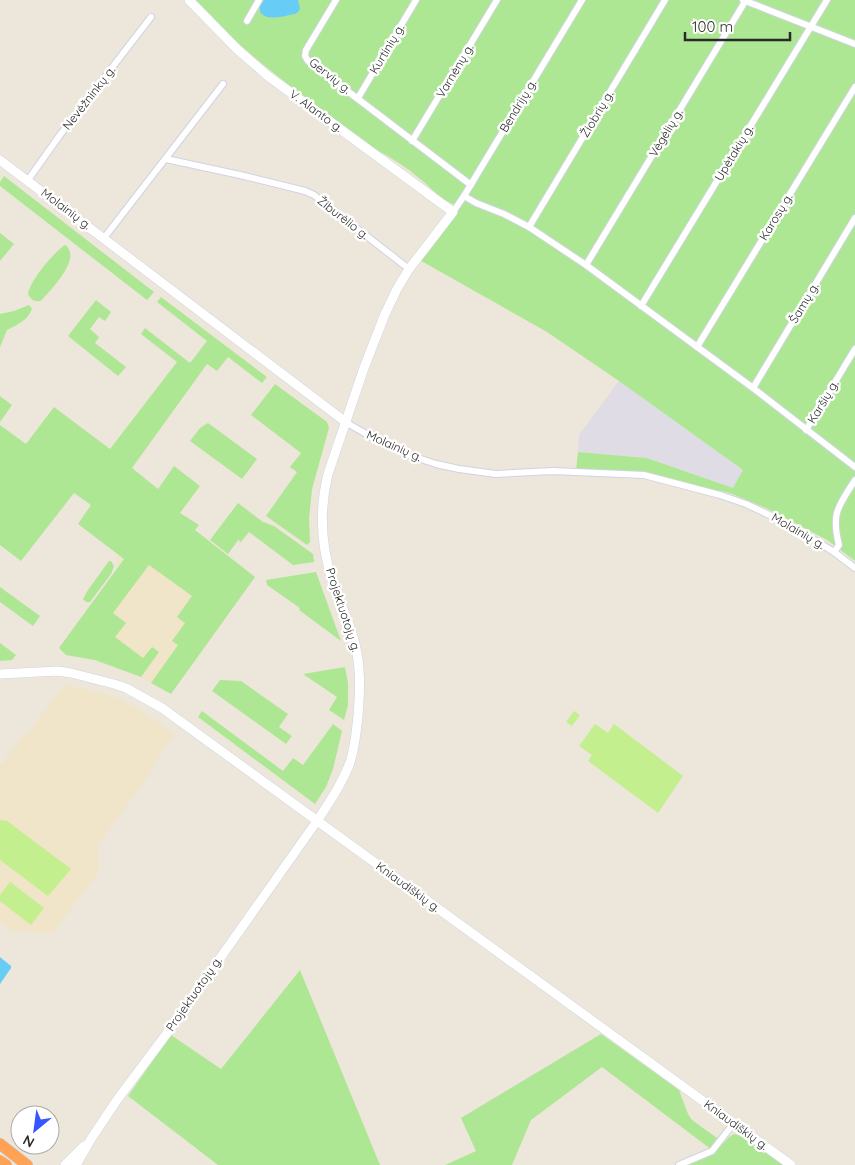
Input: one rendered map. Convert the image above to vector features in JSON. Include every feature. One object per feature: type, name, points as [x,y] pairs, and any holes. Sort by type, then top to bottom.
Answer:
[{"type":"highway","points":[[0,1144],[27,1165]]},
{"type":"highway","points":[[0,1160],[6,1165]]},
{"type":"main road","name":"V. Alanto g.","points":[[189,0],[238,50],[268,76],[453,212]]},
{"type":"main road","name":"Molainių g.","points":[[0,160],[346,423]]},
{"type":"main road","name":"Projektuotojų g.","points":[[76,1165],[117,1100],[317,821],[350,763],[356,730],[359,663],[355,643],[330,575],[323,541],[322,515],[324,490],[364,368],[385,314],[409,269],[453,212]]},
{"type":"main road","name":"Kniaudiškių g.","points":[[0,674],[58,671],[114,684],[146,699],[177,719],[792,1165]]},
{"type":"main road","name":"Projektuotojų g.","points":[[66,1165],[91,1139]]},
{"type":"street","points":[[247,21],[259,0]]},
{"type":"street","name":"Gervių g.","points":[[336,0],[306,50],[305,56],[358,98]]},
{"type":"street","name":"Kurtinių g.","points":[[358,98],[416,0]]},
{"type":"street","name":"Varnėnų g.","points":[[412,141],[497,0]]},
{"type":"street","name":"Bendrijų g.","points":[[453,212],[582,0]]},
{"type":"street","name":"Žiobrių g.","points":[[529,227],[664,0]]},
{"type":"street","points":[[744,0],[855,44]]},
{"type":"street","name":"Vėgėlių g.","points":[[586,265],[744,0]]},
{"type":"street","name":"Upėtakių g.","points":[[642,306],[827,0]]},
{"type":"street","name":"Nevėžninkų g.","points":[[28,180],[60,135],[151,18]]},
{"type":"street","points":[[104,238],[223,84]]},
{"type":"street","name":"Karosų g.","points":[[697,347],[855,87]]},
{"type":"street","points":[[358,98],[471,185]]},
{"type":"street","name":"Žiburėlio g.","points":[[166,159],[240,175],[314,196],[409,269]]},
{"type":"street","points":[[464,196],[529,227],[586,265],[753,388],[855,467]]},
{"type":"street","name":"Šamų g.","points":[[753,388],[855,218]]},
{"type":"street","name":"Karšių g.","points":[[806,430],[855,349]]},
{"type":"street","name":"Molainių g.","points":[[346,423],[403,453],[459,470],[496,474],[553,471],[644,475],[689,486],[730,498],[766,513],[834,552],[855,568]]},
{"type":"street","points":[[834,552],[839,545],[835,524],[836,513],[840,503],[855,480]]},
{"type":"street","points":[[679,1165],[712,1151],[734,1123]]},
{"type":"shaded area","points":[[619,381],[743,470],[733,488],[647,458],[578,452],[579,435]]},
{"type":"shaded area","points":[[117,536],[214,597],[153,684],[141,677],[95,660],[66,655],[59,648],[117,569]]},
{"type":"shaded area","points":[[64,685],[117,698],[136,708],[175,734],[155,762],[151,772],[98,845],[99,871],[52,934],[12,931],[0,922],[0,767]]},
{"type":"green space","points":[[195,0],[855,0],[855,561],[827,540],[768,509],[732,494],[722,491],[720,495],[644,475],[576,471],[578,452],[647,458],[733,488],[743,470],[547,332],[416,258],[457,206],[441,197],[409,170],[377,150],[282,80],[237,42]]},
{"type":"green space","points":[[4,176],[154,292],[147,300],[0,186]]},
{"type":"green space","points":[[0,233],[14,244],[0,261]]},
{"type":"green space","points":[[65,245],[70,250],[70,257],[64,273],[42,300],[34,300],[28,294],[33,282],[49,261]]},
{"type":"green space","points":[[161,297],[267,377],[262,383],[228,357],[217,371],[207,364],[132,468],[158,489],[174,466],[200,486],[180,513],[199,525],[195,530],[255,577],[171,694],[151,683],[178,645],[172,641],[185,623],[177,617],[192,596],[149,565],[113,613],[126,623],[115,637],[143,658],[152,647],[159,652],[141,677],[95,660],[66,655],[59,648],[124,559],[78,524],[91,505],[74,493],[21,561],[0,545],[0,425],[26,444],[54,407],[110,449],[177,362],[141,334],[145,328],[190,363],[207,341],[157,302]]},
{"type":"green space","points":[[96,300],[111,312],[105,321],[99,317],[90,329],[99,337],[95,343],[126,367],[118,376],[68,336]]},
{"type":"green space","points":[[29,305],[32,309],[28,316],[22,322],[7,330],[0,347],[0,314]]},
{"type":"green space","points":[[275,384],[327,422],[329,428],[312,489],[309,519],[310,542],[307,545],[266,516],[297,472],[290,467],[301,453],[251,415]]},
{"type":"green space","points":[[0,396],[12,405],[0,422]]},
{"type":"green space","points":[[208,423],[257,459],[242,479],[190,441],[200,428]]},
{"type":"green space","points":[[238,503],[263,522],[274,526],[313,554],[314,562],[293,565],[249,532],[240,543],[239,539],[228,554],[210,540]]},
{"type":"green space","points":[[109,561],[114,566],[111,574],[90,602],[86,602],[83,599],[88,590]]},
{"type":"green space","points":[[316,572],[341,641],[299,610],[300,608],[267,585],[266,580]]},
{"type":"green space","points":[[0,587],[40,616],[33,626],[0,602]]},
{"type":"green space","points":[[0,643],[16,655],[12,660],[0,661]]},
{"type":"green space","points":[[345,667],[348,683],[348,705],[344,720],[329,710],[337,697],[303,674]]},
{"type":"green space","points":[[220,680],[241,681],[288,714],[279,727],[292,736],[286,744],[212,691]]},
{"type":"green space","points":[[202,711],[283,771],[293,758],[303,765],[333,724],[342,731],[333,769],[326,787],[315,804],[198,717]]},
{"type":"green space","points":[[574,711],[580,715],[572,726],[566,722]]},
{"type":"green space","points":[[595,724],[608,733],[614,724],[683,776],[658,813],[588,761],[592,755],[579,746]]},
{"type":"green space","points":[[1,820],[7,821],[71,869],[48,896],[0,860]]},
{"type":"green space","points":[[10,882],[44,908],[31,925],[0,901],[0,895]]},
{"type":"green space","points":[[300,970],[380,1165],[218,1165],[128,1096],[171,1035],[221,1069]]},
{"type":"green space","points":[[601,1034],[679,1090],[692,1120],[724,1143],[734,1134],[742,1136],[783,1165],[689,1165],[716,1153],[602,1067],[531,1120],[512,1165],[445,1165],[476,1151],[461,1118]]},
{"type":"water","points":[[264,0],[298,0],[300,9],[295,14],[276,18],[267,17],[260,12],[260,6]]},
{"type":"water","points":[[0,957],[11,968],[0,984]]}]
